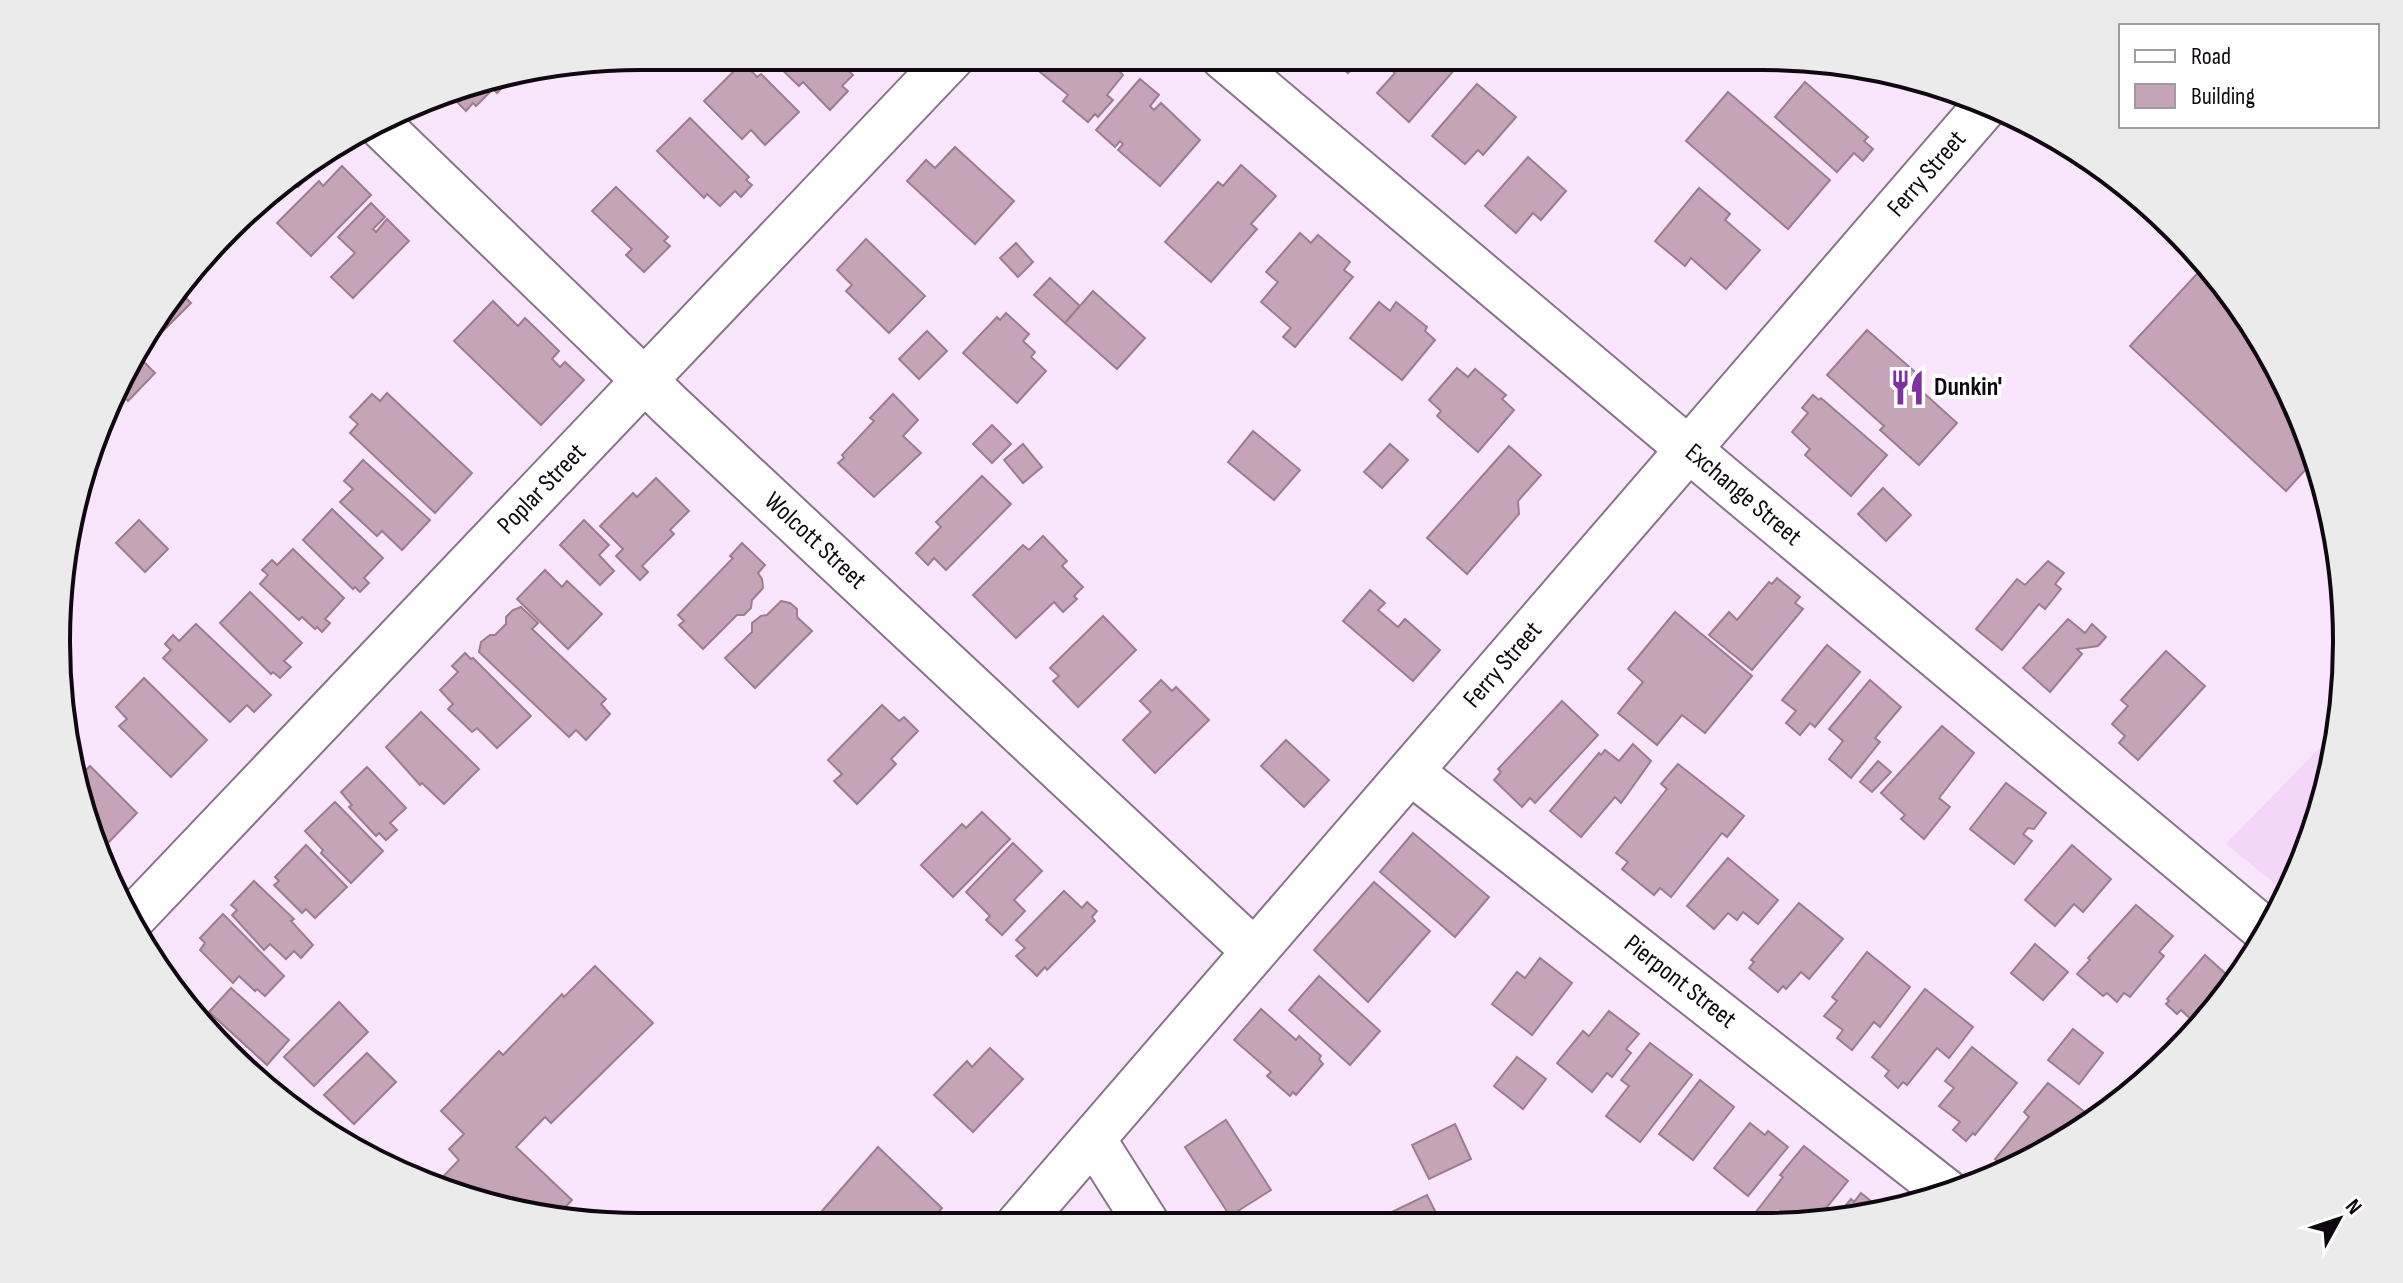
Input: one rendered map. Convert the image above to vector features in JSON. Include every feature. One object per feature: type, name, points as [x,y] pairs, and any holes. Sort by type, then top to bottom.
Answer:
[{"type":"street","name":"Poplar Street","points":[[139,912],[940,70]]},
{"type":"street","name":"Exchange Street","points":[[1238,70],[2258,924]]},
{"type":"street","name":"Ferry Street","points":[[1029,1213],[1979,114]]},
{"type":"street","name":"Wolcott Street","points":[[386,131],[644,381],[1253,950]]},
{"type":"street","name":"Pierpont Street","points":[[1411,772],[1938,1185]]},
{"type":"street","points":[[1093,1139],[1140,1213]]},
{"type":"shaded area","points":[[2323,744],[2303,825],[2278,886],[2226,844]]},
{"type":"building","points":[[735,70],[750,70],[757,77],[761,74],[799,112],[765,145],[751,130],[742,139],[704,101]]},
{"type":"building","points":[[782,70],[848,70],[853,75],[842,86],[848,91],[830,110],[803,82],[799,86]]},
{"type":"building","points":[[1038,70],[1118,70],[1123,75],[1107,95],[1113,100],[1098,117],[1095,114],[1088,122],[1063,101],[1068,95]]},
{"type":"building","points":[[1391,70],[1454,70],[1409,122],[1377,93],[1395,73]]},
{"type":"building","points":[[1140,79],[1159,95],[1150,106],[1154,110],[1161,103],[1200,140],[1160,186],[1118,150],[1123,144],[1120,141],[1115,147],[1096,130]]},
{"type":"building","points":[[1805,82],[1868,137],[1864,141],[1873,149],[1863,161],[1854,153],[1837,172],[1775,117]]},
{"type":"building","points":[[1477,84],[1516,117],[1483,155],[1478,150],[1465,164],[1432,136]]},
{"type":"building","points":[[493,89],[476,106],[473,103],[466,111],[456,101]]},
{"type":"building","points":[[1728,92],[1830,180],[1788,229],[1686,141]]},
{"type":"building","points":[[690,118],[749,177],[746,180],[752,185],[741,197],[735,191],[720,206],[707,194],[704,198],[657,151]]},
{"type":"building","points":[[955,147],[1014,201],[975,244],[907,181],[926,160],[935,168]]},
{"type":"building","points":[[1528,157],[1566,191],[1541,220],[1533,213],[1516,233],[1485,206]]},
{"type":"building","points":[[1241,165],[1276,196],[1251,224],[1257,229],[1211,282],[1165,242],[1218,182],[1223,186]]},
{"type":"building","points":[[342,166],[371,195],[311,256],[277,223],[319,181],[323,186]]},
{"type":"building","points":[[616,187],[668,237],[664,241],[670,246],[644,272],[626,255],[632,249],[592,211]]},
{"type":"building","points":[[1699,188],[1730,214],[1725,220],[1760,250],[1726,289],[1691,258],[1685,266],[1655,241]]},
{"type":"building","points":[[371,203],[385,217],[373,229],[376,232],[387,219],[409,241],[353,298],[331,277],[355,253],[338,237]]},
{"type":"building","points":[[1300,233],[1311,243],[1318,235],[1350,262],[1344,270],[1353,277],[1295,347],[1283,337],[1291,328],[1261,302],[1278,282],[1266,272]]},
{"type":"building","points":[[866,239],[925,296],[889,333],[846,291],[852,285],[837,270]]},
{"type":"building","points":[[1016,243],[1033,262],[1018,277],[1000,258]]},
{"type":"building","points":[[2198,273],[2237,324],[2256,356],[2274,389],[2306,469],[2286,491],[2130,346]]},
{"type":"building","points":[[1050,278],[1080,306],[1065,323],[1034,295]]},
{"type":"building","points":[[1093,291],[1145,338],[1117,369],[1065,323]]},
{"type":"building","points":[[185,297],[191,303],[160,334]]},
{"type":"building","points":[[493,301],[518,326],[525,318],[559,351],[552,359],[560,367],[565,362],[584,380],[541,425],[454,341]]},
{"type":"building","points":[[1379,302],[1390,311],[1396,302],[1427,327],[1425,331],[1435,340],[1402,380],[1350,338]]},
{"type":"building","points":[[1006,313],[1029,334],[1023,341],[1035,352],[1031,357],[1046,371],[1017,403],[963,353],[997,317],[1000,320]]},
{"type":"building","points":[[1867,330],[1922,378],[1915,385],[1957,423],[1919,465],[1880,430],[1884,426],[1827,375]]},
{"type":"building","points":[[927,331],[947,351],[919,379],[899,359]]},
{"type":"building","points":[[144,362],[155,373],[128,401],[125,398]]},
{"type":"building","points":[[1457,368],[1468,377],[1475,369],[1506,395],[1502,399],[1514,410],[1478,452],[1437,416],[1441,411],[1429,400]]},
{"type":"building","points":[[387,393],[472,473],[435,513],[350,433],[358,424],[350,417],[372,394],[380,401]]},
{"type":"building","points":[[893,394],[918,420],[903,436],[921,453],[874,497],[838,463],[874,421],[870,418]]},
{"type":"building","points":[[1813,395],[1819,400],[1821,398],[1887,455],[1851,496],[1805,455],[1810,449],[1792,432],[1808,413],[1802,408]]},
{"type":"building","points":[[992,425],[1011,444],[992,463],[973,444]]},
{"type":"building","points":[[1253,431],[1300,470],[1274,500],[1228,462]]},
{"type":"building","points":[[1023,444],[1042,467],[1023,483],[1004,460]]},
{"type":"building","points":[[1390,444],[1408,460],[1382,488],[1364,472]]},
{"type":"building","points":[[1509,446],[1541,475],[1518,501],[1519,514],[1467,574],[1427,538]]},
{"type":"building","points":[[363,460],[430,520],[402,550],[382,531],[377,536],[340,502],[353,489],[344,481]]},
{"type":"building","points":[[982,476],[1011,504],[946,570],[934,558],[928,565],[916,553],[941,527],[936,522]]},
{"type":"building","points":[[656,478],[689,511],[670,530],[674,534],[642,566],[648,572],[640,580],[616,556],[623,549],[600,526],[633,493],[637,497]]},
{"type":"building","points":[[1883,488],[1911,515],[1886,541],[1858,514]]},
{"type":"building","points":[[332,509],[383,558],[364,578],[369,583],[360,592],[355,587],[353,589],[303,540]]},
{"type":"building","points":[[139,520],[168,549],[145,572],[116,543]]},
{"type":"building","points":[[584,520],[609,545],[599,555],[614,571],[600,585],[560,545]]},
{"type":"building","points":[[1043,536],[1067,561],[1062,566],[1083,587],[1074,596],[1077,599],[1063,612],[1054,602],[1016,638],[973,595],[1023,545],[1029,550]]},
{"type":"building","points":[[742,543],[765,565],[758,573],[763,588],[752,600],[751,608],[744,615],[737,615],[703,649],[679,625],[684,621],[678,615],[733,558],[730,556]]},
{"type":"building","points":[[293,549],[344,598],[325,619],[330,623],[322,632],[302,617],[299,620],[260,584],[268,575],[262,570],[272,560],[277,565]]},
{"type":"building","points":[[2048,561],[2064,573],[2055,584],[2061,589],[2045,609],[2039,604],[2002,650],[1976,629],[2017,579],[2025,585]]},
{"type":"building","points":[[545,570],[562,587],[567,581],[602,614],[568,649],[517,599]]},
{"type":"building","points":[[1777,578],[1800,597],[1795,603],[1803,609],[1752,670],[1709,635],[1729,612],[1737,620],[1769,582],[1772,584]]},
{"type":"building","points":[[1370,590],[1385,603],[1378,610],[1398,627],[1405,619],[1440,650],[1413,681],[1343,621]]},
{"type":"building","points":[[250,592],[302,643],[284,661],[291,667],[280,678],[273,672],[271,674],[220,623]]},
{"type":"building","points":[[781,601],[797,609],[797,617],[812,631],[755,688],[725,658],[752,632],[752,623],[767,615]]},
{"type":"building","points":[[521,607],[538,623],[532,629],[606,699],[601,704],[610,714],[586,740],[576,730],[569,737],[479,652],[481,642],[495,635],[506,624],[506,617]]},
{"type":"building","points":[[1675,612],[1752,676],[1705,733],[1682,715],[1657,745],[1618,713],[1643,682],[1628,669]]},
{"type":"building","points":[[1103,616],[1136,650],[1078,707],[1053,681],[1059,676],[1050,668]]},
{"type":"building","points":[[2068,619],[2085,633],[2092,624],[2106,637],[2098,646],[2077,649],[2082,654],[2050,692],[2023,668]]},
{"type":"building","points":[[196,624],[271,695],[254,712],[247,705],[230,722],[163,658],[171,650],[165,644],[173,635],[179,641]]},
{"type":"building","points":[[1827,645],[1860,672],[1815,727],[1810,723],[1800,735],[1786,723],[1796,711],[1782,700]]},
{"type":"building","points":[[2166,651],[2205,686],[2138,760],[2119,743],[2125,736],[2112,724],[2128,706],[2121,700]]},
{"type":"building","points":[[465,653],[531,716],[497,748],[477,728],[472,732],[448,709],[453,704],[440,690],[458,672],[452,666]]},
{"type":"building","points":[[144,678],[207,740],[171,777],[119,726],[127,719],[116,707]]},
{"type":"building","points":[[1161,680],[1172,691],[1176,687],[1209,720],[1155,773],[1123,740],[1151,712],[1140,701]]},
{"type":"building","points":[[1870,680],[1901,707],[1875,738],[1880,742],[1851,778],[1829,759],[1843,741],[1829,729]]},
{"type":"building","points":[[1562,701],[1598,735],[1535,803],[1530,798],[1522,807],[1494,780],[1501,772],[1498,769]]},
{"type":"building","points":[[882,705],[899,721],[904,717],[918,731],[891,759],[896,764],[857,804],[834,781],[842,774],[828,760]]},
{"type":"building","points":[[421,712],[479,769],[444,804],[422,783],[420,785],[386,747]]},
{"type":"building","points":[[1942,726],[1974,753],[1939,798],[1950,807],[1924,839],[1901,819],[1905,815],[1881,793]]},
{"type":"building","points":[[1286,740],[1329,780],[1304,807],[1261,766]]},
{"type":"building","points":[[1633,744],[1651,761],[1621,803],[1615,797],[1581,837],[1550,811],[1599,753],[1601,755],[1605,750],[1619,761]]},
{"type":"building","points":[[1878,761],[1891,772],[1872,792],[1860,782]]},
{"type":"building","points":[[1678,764],[1744,816],[1727,837],[1722,833],[1671,897],[1660,888],[1654,895],[1622,869],[1628,862],[1616,853],[1667,789],[1661,784]]},
{"type":"building","points":[[90,766],[137,813],[107,844],[100,825],[85,771]]},
{"type":"building","points":[[367,767],[406,808],[390,823],[397,830],[386,840],[379,833],[376,836],[349,807],[352,805],[341,792]]},
{"type":"building","points":[[2006,783],[2046,813],[2034,829],[2028,828],[2023,834],[2032,841],[2014,864],[1970,829]]},
{"type":"building","points":[[335,802],[383,851],[351,883],[321,853],[323,850],[305,831]]},
{"type":"building","points":[[982,812],[1010,839],[953,897],[921,865],[962,824],[966,828]]},
{"type":"building","points":[[1413,833],[1489,897],[1455,937],[1380,872]]},
{"type":"building","points":[[1013,843],[1042,871],[1014,900],[1025,911],[1002,935],[986,920],[990,916],[966,892]]},
{"type":"building","points":[[306,845],[347,887],[315,918],[306,909],[302,913],[274,885],[279,881],[275,877]]},
{"type":"building","points":[[2072,845],[2111,879],[2083,912],[2074,904],[2055,926],[2025,900]]},
{"type":"building","points":[[1728,858],[1778,900],[1758,924],[1743,912],[1737,920],[1728,913],[1714,929],[1687,906]]},
{"type":"building","points":[[254,881],[294,919],[291,921],[313,945],[301,958],[294,951],[286,959],[270,944],[264,950],[232,915],[237,910],[231,905]]},
{"type":"building","points":[[1374,882],[1430,931],[1368,1002],[1314,950]]},
{"type":"building","points":[[1064,891],[1082,908],[1087,902],[1097,911],[1092,917],[1095,921],[1047,970],[1045,967],[1037,976],[1016,956],[1025,948],[1016,940]]},
{"type":"building","points":[[1799,903],[1843,939],[1809,979],[1801,972],[1786,989],[1783,986],[1778,992],[1749,968],[1754,962],[1751,960]]},
{"type":"building","points":[[2136,905],[2173,936],[2159,952],[2164,956],[2130,997],[2124,993],[2117,1002],[2107,993],[2103,996],[2077,974]]},
{"type":"building","points":[[223,914],[284,976],[265,996],[239,976],[233,983],[200,950],[205,943],[200,938]]},
{"type":"building","points":[[2035,944],[2068,972],[2043,1000],[2011,973]]},
{"type":"building","points":[[1867,952],[1910,987],[1880,1027],[1874,1022],[1852,1050],[1837,1038],[1843,1030],[1824,1016],[1837,1001],[1832,997]]},
{"type":"building","points":[[2205,955],[2226,974],[2190,1019],[2181,1010],[2177,1014],[2166,1004]]},
{"type":"building","points":[[1540,958],[1572,983],[1532,1035],[1492,1004],[1517,972],[1525,978]]},
{"type":"building","points":[[595,966],[653,1023],[551,1123],[545,1117],[516,1147],[572,1200],[565,1208],[530,1202],[443,1177],[459,1160],[449,1149],[464,1134],[441,1111],[499,1051],[503,1055],[562,994],[564,997]]},
{"type":"building","points":[[1319,976],[1380,1031],[1350,1065],[1289,1010]]},
{"type":"building","points":[[231,988],[289,1040],[267,1065],[209,1012]]},
{"type":"building","points":[[1925,989],[1973,1027],[1949,1058],[1937,1048],[1907,1085],[1903,1082],[1898,1088],[1885,1076],[1889,1071],[1872,1057]]},
{"type":"building","points":[[339,1002],[368,1032],[314,1086],[284,1057]]},
{"type":"building","points":[[1261,1009],[1296,1040],[1299,1036],[1321,1056],[1319,1059],[1323,1064],[1296,1095],[1293,1092],[1290,1096],[1267,1076],[1271,1072],[1234,1040]]},
{"type":"building","points":[[1609,1011],[1639,1034],[1626,1049],[1631,1053],[1612,1077],[1607,1073],[1592,1092],[1557,1063],[1583,1031],[1589,1036]]},
{"type":"building","points":[[2073,1029],[2103,1053],[2079,1084],[2048,1060]]},
{"type":"building","points":[[1650,1043],[1692,1075],[1640,1142],[1606,1116],[1629,1086],[1621,1080]]},
{"type":"building","points":[[1972,1047],[2017,1083],[1975,1135],[1973,1133],[1966,1141],[1953,1130],[1960,1122],[1939,1106],[1954,1088],[1945,1081]]},
{"type":"building","points":[[990,1048],[1023,1079],[973,1132],[934,1095],[967,1061],[972,1067]]},
{"type":"building","points":[[367,1053],[396,1082],[354,1124],[324,1095]]},
{"type":"building","points":[[1517,1057],[1546,1079],[1523,1109],[1494,1086]]},
{"type":"building","points":[[1700,1080],[1734,1107],[1693,1160],[1659,1134]]},
{"type":"building","points":[[2048,1083],[2085,1112],[1998,1161],[1995,1159],[2029,1117],[2024,1112]]},
{"type":"building","points":[[1226,1120],[1271,1190],[1235,1213],[1228,1213],[1185,1147]]},
{"type":"building","points":[[1750,1123],[1765,1135],[1768,1131],[1788,1147],[1748,1196],[1714,1168]]},
{"type":"building","points":[[1455,1124],[1471,1159],[1429,1179],[1412,1145]]},
{"type":"building","points":[[1804,1146],[1848,1181],[1825,1209],[1755,1213],[1783,1177],[1780,1175]]},
{"type":"building","points":[[878,1147],[942,1208],[938,1213],[822,1211]]},
{"type":"building","points":[[1861,1193],[1872,1202],[1845,1207],[1851,1199],[1854,1202]]},
{"type":"building","points":[[1427,1195],[1436,1213],[1390,1213]]},
{"type":"place","name":"Dunkin'","points":[[1908,387]]}]
